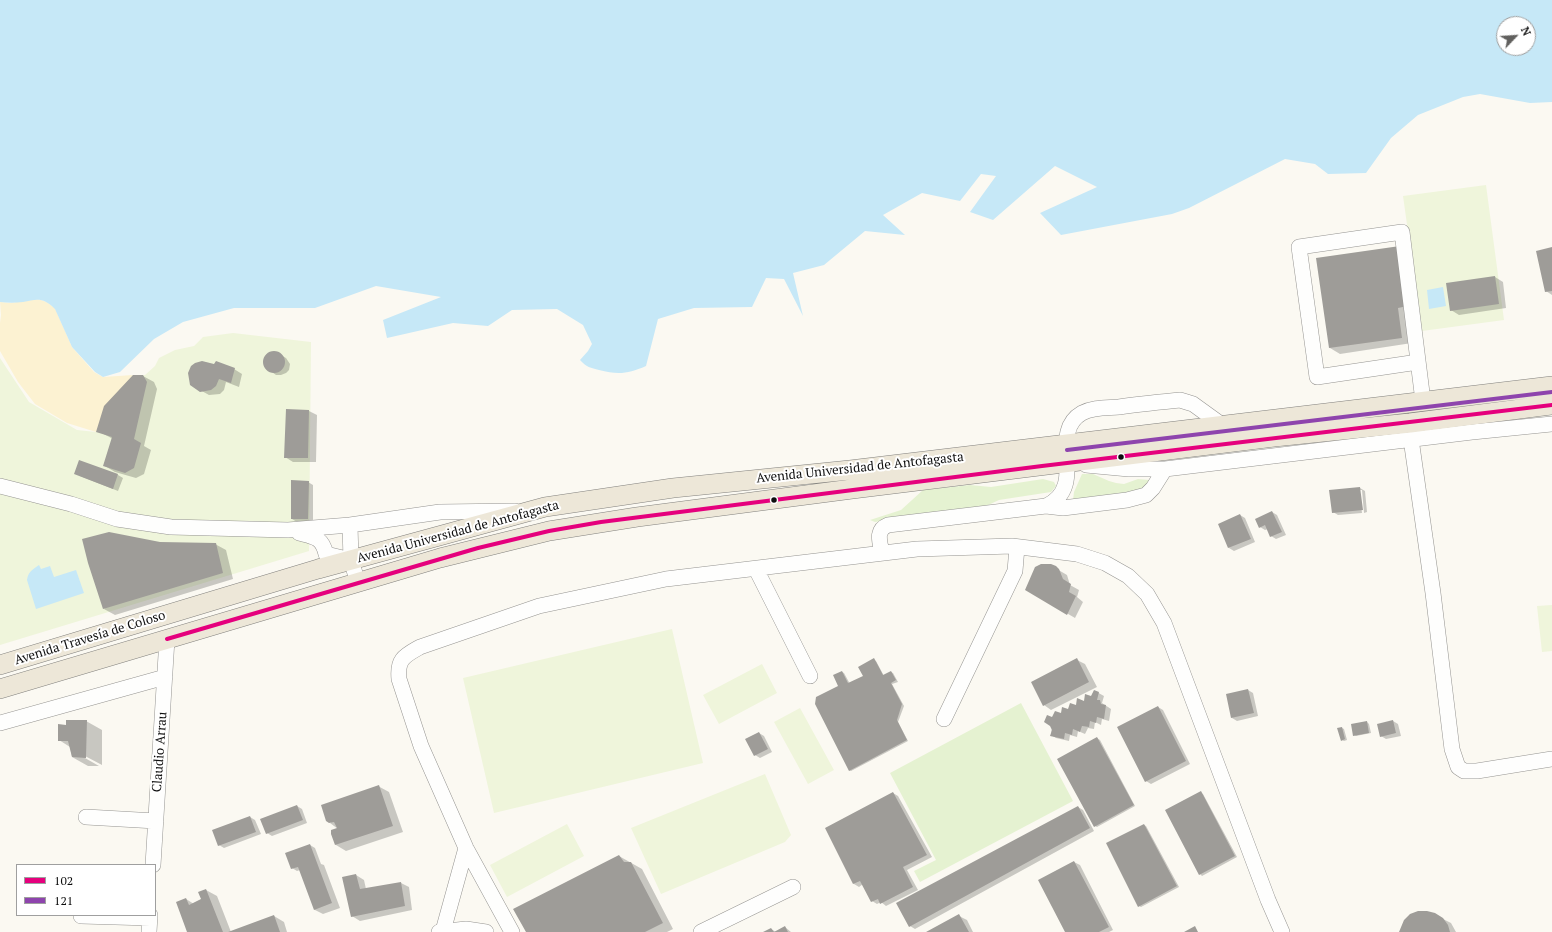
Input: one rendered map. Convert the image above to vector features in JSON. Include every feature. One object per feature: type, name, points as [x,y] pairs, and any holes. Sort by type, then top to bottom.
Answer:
[{"type":"main road","name":"Avenida Universidad de Antofagasta","points":[[180,611],[351,560],[528,510],[610,496],[850,470],[1552,386]]},
{"type":"main road","name":"Avenida Universidad de Antofagasta","points":[[167,639],[478,548],[601,522],[1068,462],[1552,406]]},
{"type":"main road","name":"Avenida Travesía de Coloso","points":[[0,666],[180,611]]},
{"type":"main road","name":"Avenida Travesía de Coloso","points":[[0,689],[167,639]]},
{"type":"street","points":[[1418,362],[1317,377],[1299,247],[1402,232],[1418,362],[1422,401]]},
{"type":"street","points":[[1046,506],[1057,500],[1063,492],[1068,462],[1066,444],[1068,430],[1074,420],[1083,413],[1097,409],[1180,400],[1194,404],[1222,425]]},
{"type":"street","points":[[1068,462],[1129,469],[1165,469],[1411,439],[1552,424]]},
{"type":"street","points":[[1411,439],[1433,593],[1452,749],[1458,767],[1464,771],[1477,771],[1552,759]]},
{"type":"street","points":[[882,553],[878,537],[881,529],[888,525],[1046,506],[1063,508],[1127,500],[1146,495],[1150,492],[1165,469]]},
{"type":"street","points":[[0,486],[71,504],[117,518],[163,526],[288,530],[350,525],[440,512],[528,510]]},
{"type":"street","points":[[350,525],[351,560],[358,583]]},
{"type":"street","points":[[288,530],[316,537],[324,545],[326,554],[351,560]]},
{"type":"street","points":[[944,719],[1015,570],[1017,547]]},
{"type":"street","points":[[512,932],[466,848],[418,739],[399,679],[398,667],[404,656],[420,647],[539,606],[666,579],[917,549],[1017,547],[1077,554],[1105,563],[1128,576],[1147,594],[1164,623],[1268,900],[1282,932]]},
{"type":"street","points":[[756,569],[810,676]]},
{"type":"street","name":"Claudio Arrau","points":[[154,864],[167,639]]},
{"type":"street","points":[[0,723],[165,677]]},
{"type":"street","points":[[86,817],[156,820]]},
{"type":"street","points":[[466,848],[441,931],[466,929],[486,932]]},
{"type":"street","points":[[700,932],[793,887]]},
{"type":"street","points":[[81,916],[150,922]]},
{"type":"green space","points":[[1486,185],[1504,320],[1422,331],[1403,196]]},
{"type":"green space","points":[[233,333],[311,342],[309,551],[0,645],[0,358],[29,402],[77,430],[96,432],[133,375],[145,375],[155,366],[159,358],[175,350],[194,346],[203,337]]},
{"type":"green space","points":[[1082,474],[1093,474],[1109,481],[1124,484],[1138,479],[1149,480],[1149,484],[1140,492],[1073,500],[1074,492]]},
{"type":"green space","points":[[1043,479],[1054,482],[1056,486],[1051,492],[999,500],[986,506],[975,508],[875,522],[870,520],[901,510],[923,490],[970,485],[991,487]]},
{"type":"green space","points":[[1552,605],[1552,651],[1542,652],[1537,606]]},
{"type":"green space","points":[[672,629],[703,763],[494,813],[463,678]]},
{"type":"green space","points":[[762,664],[777,693],[719,724],[703,695]]},
{"type":"green space","points":[[1021,703],[1073,801],[920,882],[914,871],[936,860],[890,773]]},
{"type":"green space","points":[[800,708],[834,770],[808,784],[774,722]]},
{"type":"green space","points":[[765,774],[791,835],[785,842],[661,894],[631,828]]},
{"type":"green space","points":[[567,824],[584,856],[507,897],[490,865]]},
{"type":"sand","points":[[32,299],[45,301],[55,308],[72,347],[94,372],[103,377],[133,375],[96,432],[67,423],[35,404],[18,382],[0,351],[0,302],[11,303]]},
{"type":"water","points":[[0,0],[1552,0],[1552,102],[1530,103],[1480,94],[1463,97],[1418,115],[1391,138],[1366,173],[1328,174],[1315,164],[1285,159],[1189,208],[1172,214],[1061,235],[1040,213],[1097,187],[1055,166],[993,220],[970,212],[996,176],[981,174],[960,201],[922,193],[883,215],[905,235],[865,231],[824,265],[793,273],[803,316],[784,279],[766,278],[752,307],[694,308],[658,319],[646,366],[634,371],[623,373],[606,372],[591,368],[582,362],[580,360],[592,344],[583,325],[557,309],[512,310],[488,326],[453,323],[387,338],[383,320],[441,297],[376,286],[315,308],[234,308],[183,322],[154,339],[120,372],[103,377],[95,372],[72,347],[55,309],[51,305],[40,300],[9,303],[0,302]]},
{"type":"water","points":[[1443,287],[1446,306],[1429,309],[1427,290]]},
{"type":"water","points":[[39,565],[41,569],[50,566],[54,577],[76,570],[84,593],[36,609],[27,580],[33,569]]},
{"type":"building","points":[[1400,246],[1408,306],[1398,308],[1402,338],[1329,348],[1316,258]]},
{"type":"building","points":[[1552,247],[1552,291],[1545,292],[1536,251]]},
{"type":"building","points":[[1495,276],[1499,304],[1450,311],[1446,283]]},
{"type":"building","points":[[274,351],[278,352],[284,358],[284,366],[278,372],[274,373],[270,372],[264,366],[263,362],[264,358],[270,352]]},
{"type":"building","points":[[202,361],[214,364],[216,361],[235,368],[231,383],[219,379],[216,386],[211,390],[200,392],[190,385],[188,373],[191,366]]},
{"type":"building","points":[[133,375],[143,375],[147,382],[134,439],[141,443],[134,468],[125,473],[103,466],[112,437],[96,432],[104,406]]},
{"type":"building","points":[[286,409],[309,410],[308,458],[284,458]]},
{"type":"building","points":[[79,460],[118,474],[113,489],[74,474]]},
{"type":"building","points":[[291,480],[309,481],[308,519],[291,519]]},
{"type":"building","points":[[1360,487],[1363,510],[1332,513],[1329,490]]},
{"type":"building","points":[[1272,511],[1282,532],[1270,537],[1265,525],[1259,528],[1255,519]]},
{"type":"building","points":[[1240,514],[1251,539],[1228,548],[1218,524]]},
{"type":"building","points":[[109,532],[160,542],[216,543],[223,573],[103,609],[82,539]]},
{"type":"building","points":[[1041,564],[1051,564],[1056,566],[1059,569],[1063,579],[1071,584],[1069,592],[1076,596],[1067,615],[1025,590],[1035,567]]},
{"type":"building","points":[[874,658],[883,675],[891,671],[896,680],[891,683],[902,704],[897,720],[907,740],[849,771],[815,704],[816,697],[838,686],[833,675],[842,671],[848,683],[863,676],[858,667]]},
{"type":"building","points":[[1077,658],[1089,682],[1043,706],[1031,682]]},
{"type":"building","points":[[1248,689],[1254,713],[1231,718],[1226,694]]},
{"type":"building","points":[[1094,690],[1099,692],[1097,700],[1100,700],[1101,704],[1106,705],[1104,719],[1097,717],[1096,723],[1090,721],[1089,727],[1082,726],[1080,732],[1073,729],[1072,735],[1065,733],[1064,739],[1050,736],[1052,730],[1050,726],[1044,722],[1047,715],[1052,717],[1055,711],[1061,713],[1062,707],[1068,709],[1070,703],[1076,705],[1077,698],[1084,701],[1085,694],[1091,696]]},
{"type":"building","points":[[1158,706],[1186,761],[1145,782],[1117,727]]},
{"type":"building","points":[[66,720],[87,720],[86,758],[72,757],[68,741],[58,741],[58,724],[66,725]]},
{"type":"building","points":[[1393,720],[1396,733],[1380,737],[1377,724]]},
{"type":"building","points":[[1367,721],[1369,733],[1353,736],[1351,724]]},
{"type":"building","points":[[1342,727],[1345,739],[1341,741],[1337,728]]},
{"type":"building","points":[[759,732],[768,749],[754,756],[745,739]]},
{"type":"building","points":[[1097,737],[1134,805],[1094,827],[1057,759]]},
{"type":"building","points":[[379,785],[393,826],[335,845],[331,830],[337,828],[334,822],[329,823],[326,821],[321,805]]},
{"type":"building","points":[[1201,791],[1235,856],[1199,875],[1165,810]]},
{"type":"building","points":[[893,792],[927,855],[903,867],[913,887],[880,904],[878,899],[871,902],[860,881],[853,884],[825,828]]},
{"type":"building","points":[[297,805],[303,820],[266,834],[260,819]]},
{"type":"building","points":[[1078,806],[1090,828],[909,927],[896,903]]},
{"type":"building","points":[[250,816],[256,832],[218,846],[212,830]]},
{"type":"building","points":[[1144,824],[1177,886],[1138,907],[1106,843]]},
{"type":"building","points":[[310,844],[332,903],[314,910],[298,867],[291,869],[285,853]]},
{"type":"building","points":[[619,855],[624,862],[631,862],[663,923],[645,932],[526,932],[513,909]]},
{"type":"building","points":[[1074,861],[1109,927],[1099,932],[1065,932],[1038,880]]},
{"type":"building","points":[[356,874],[360,889],[401,882],[405,906],[351,917],[342,877]]},
{"type":"building","points":[[206,889],[223,932],[187,932],[176,902],[186,898],[189,905],[201,899],[198,892]]},
{"type":"building","points":[[1418,911],[1435,913],[1443,918],[1448,925],[1450,932],[1399,932],[1404,920],[1410,914]]},
{"type":"building","points":[[959,914],[969,932],[926,932]]},
{"type":"building","points":[[274,915],[280,932],[228,932]]},
{"type":"building","points":[[785,926],[788,932],[774,932]]},
{"type":"building","points":[[1195,926],[1198,932],[1184,932]]},
{"type":"building","points":[[771,928],[774,932],[763,932]]},
{"type":"transit line","name":"121","points":[[1067,450],[1552,392]]},
{"type":"transit line","name":"102","points":[[167,639],[478,548],[549,531],[601,522],[1042,466],[1552,405]]}]
